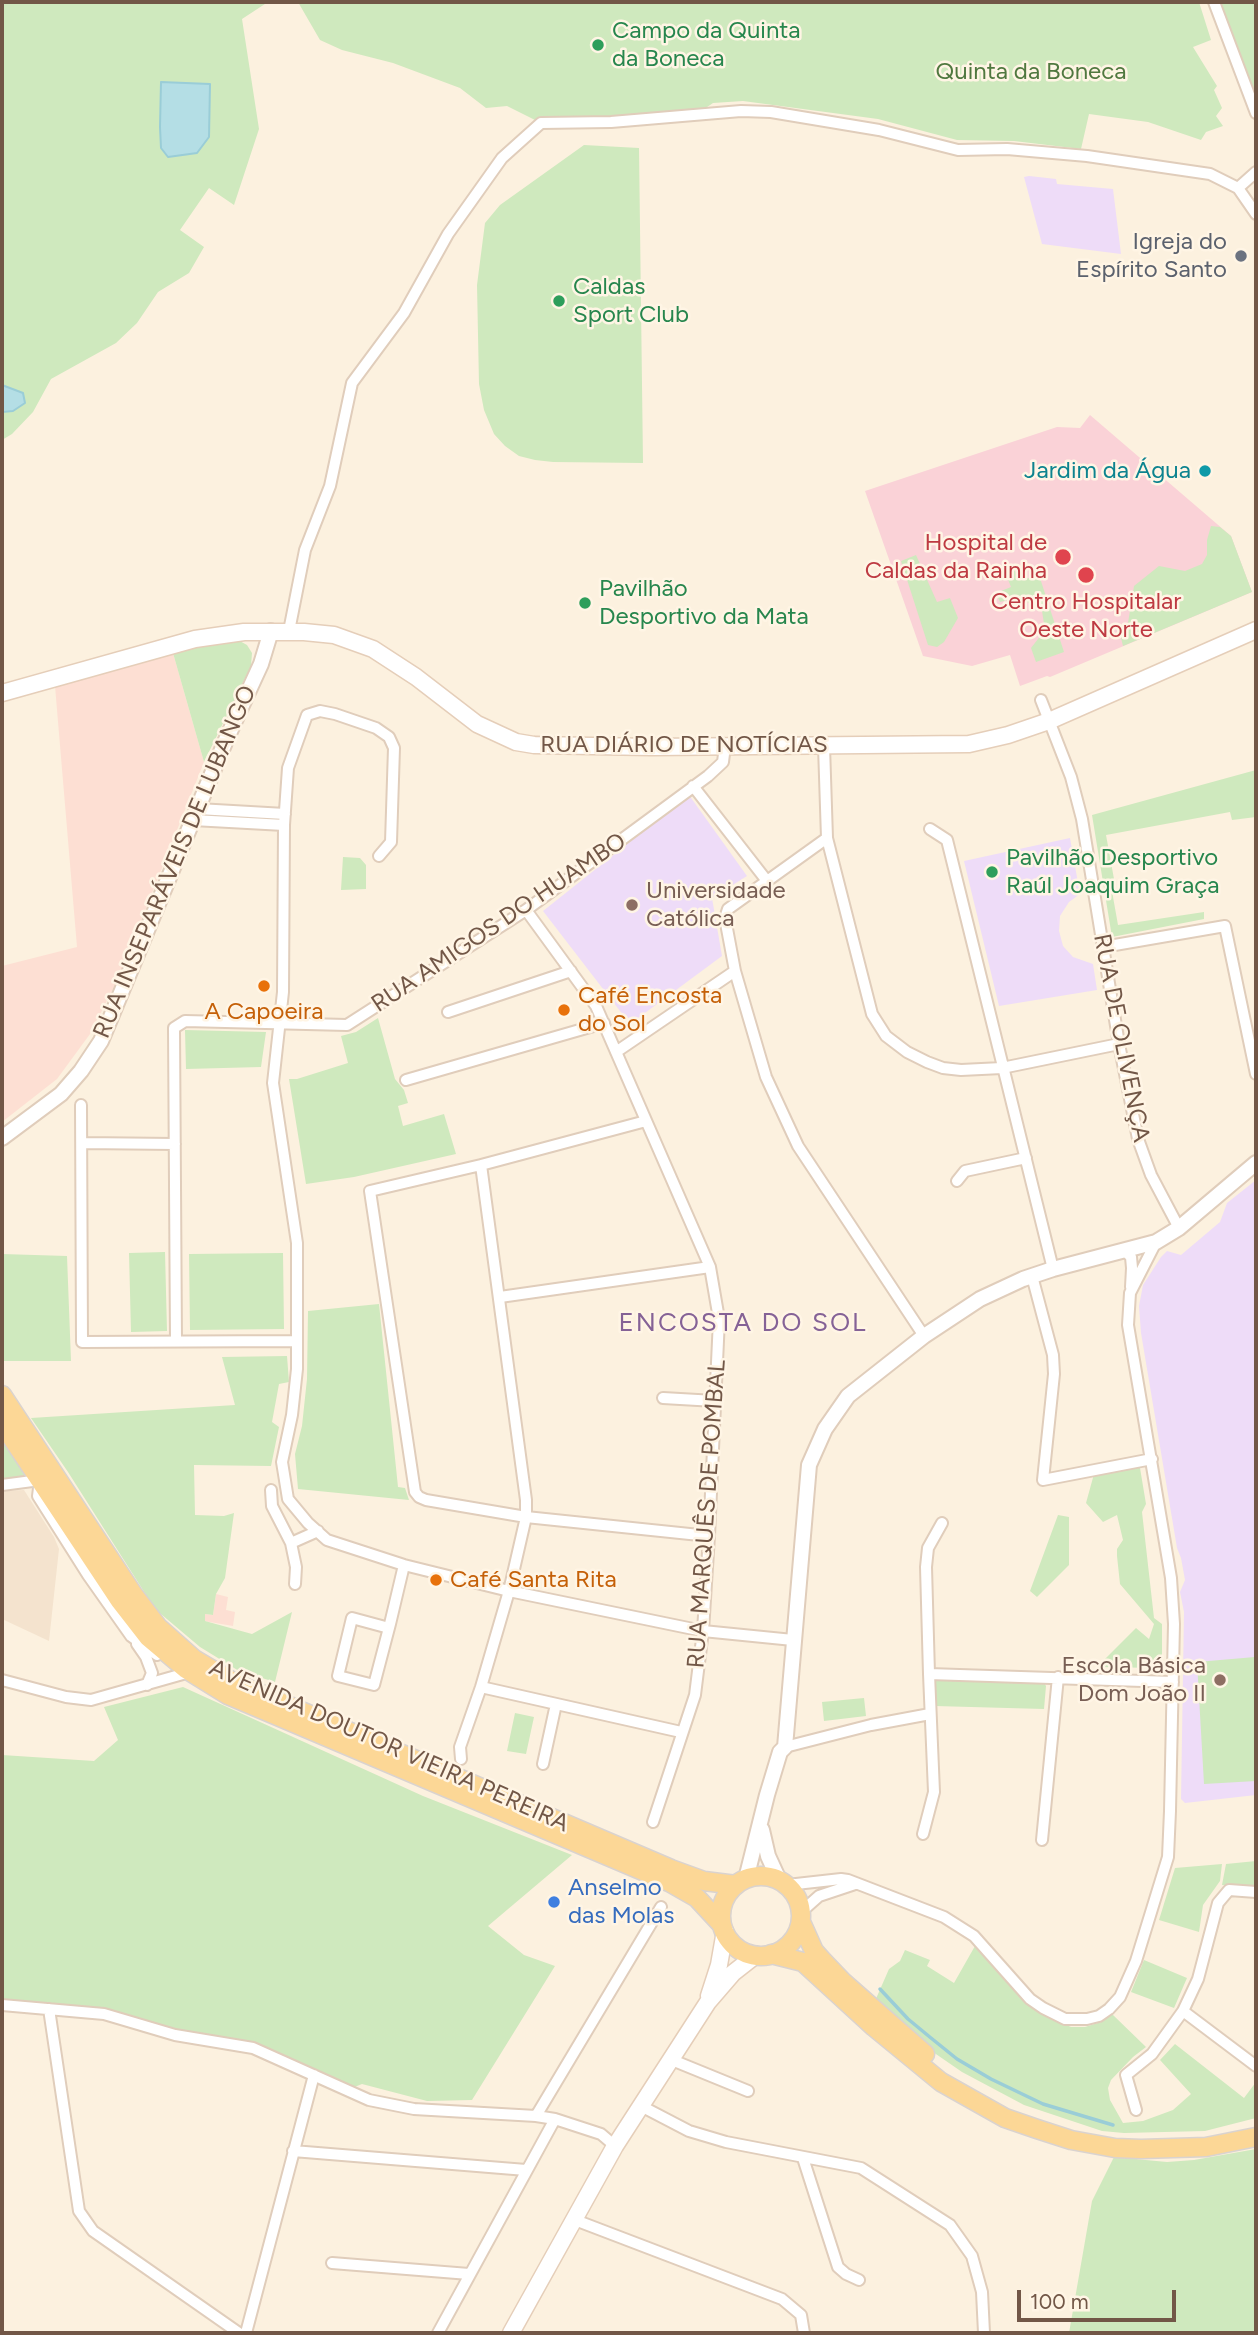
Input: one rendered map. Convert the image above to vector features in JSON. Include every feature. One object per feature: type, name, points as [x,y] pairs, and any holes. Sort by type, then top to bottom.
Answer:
[{"type":"main road","name":"RUA DIÁRIO DE NOTÍCIAS","points":[[2,693],[195,639],[289,631],[334,635],[373,649],[416,677],[477,724],[516,742],[534,745],[969,744],[1008,736],[1049,721],[1256,629]]},
{"type":"main road","name":"AVENIDA DOUTOR VIEIRA PEREIRA","points":[[2,1395],[133,1594],[158,1628],[194,1659],[233,1682],[671,1869],[704,1881],[741,1882]]},
{"type":"main road","name":"AVENIDA DOUTOR VIEIRA PEREIRA","points":[[2,1423],[120,1601],[148,1637],[190,1672],[228,1695],[669,1882],[696,1898],[723,1928]]},
{"type":"main road","points":[[708,2002],[719,1965],[723,1903],[741,1882],[763,1876],[783,1882],[795,1894],[814,1951],[843,1982],[913,2046],[950,2073],[1003,2104],[1066,2128],[1121,2139],[1169,2141],[1217,2135],[1256,2126]]},
{"type":"main road","points":[[510,2333],[615,2146],[708,2002],[733,1973],[763,1955],[787,1946],[794,1939],[801,1917]]},
{"type":"main road","points":[[723,1928],[734,1945],[763,1955],[803,1962],[874,2027],[941,2082],[1005,2118],[1071,2140],[1115,2148],[1206,2147],[1256,2137]]},
{"type":"street","points":[[1214,2],[1256,113]]},
{"type":"street","points":[[289,631],[305,550],[330,486],[352,383],[404,313],[448,234],[502,158],[541,122],[611,122],[741,111],[771,112],[879,130],[958,150],[1007,149],[1087,156],[1210,174],[1238,188],[1256,214]]},
{"type":"street","points":[[1238,188],[1256,172]]},
{"type":"street","name":"RUA INSEPARÁVEIS DE LUBANGO","points":[[2,1138],[61,1094],[92,1056],[114,1013],[195,815],[261,664],[271,631]]},
{"type":"street","name":"RUA DE OLIVENÇA","points":[[1041,700],[1071,777],[1082,820],[1119,1044],[1138,1139],[1158,1189],[1179,1228]]},
{"type":"street","points":[[379,856],[391,842],[394,748],[389,737],[376,728],[320,711],[307,715],[288,768],[283,992],[273,1083],[297,1243],[297,1369],[282,1462],[288,1499],[327,1539],[404,1564],[509,1591],[703,1630],[793,1640]]},
{"type":"street","name":"RUA AMIGOS DO HUAMBO","points":[[175,1144],[174,1028],[184,1021],[347,1025],[526,910],[723,762],[725,746]]},
{"type":"street","points":[[824,746],[827,838],[872,1014],[886,1036],[907,1052],[943,1068],[961,1070],[1002,1068],[1119,1044]]},
{"type":"street","points":[[693,786],[767,881]]},
{"type":"street","points":[[195,815],[285,820]]},
{"type":"street","points":[[930,829],[947,840],[1053,1269]]},
{"type":"street","points":[[827,838],[728,909],[725,918],[735,971],[766,1077],[798,1146],[924,1336]]},
{"type":"street","name":"RUA MARQUÊS DE POMBAL","points":[[526,910],[596,1006],[710,1267],[719,1319],[709,1536],[703,1630],[695,1695],[653,1822]]},
{"type":"street","points":[[1103,947],[1225,926],[1256,1074]]},
{"type":"street","points":[[448,1012],[571,971]]},
{"type":"street","points":[[617,1052],[735,971]]},
{"type":"street","points":[[406,1080],[604,1023]]},
{"type":"street","points":[[80,1105],[82,1342],[296,1341]]},
{"type":"street","points":[[646,1121],[370,1191],[415,1493],[426,1500],[526,1517],[709,1536]]},
{"type":"street","points":[[82,1143],[175,1144],[177,1341]]},
{"type":"street","points":[[957,1181],[965,1171],[1026,1158]]},
{"type":"street","points":[[785,1747],[809,1465],[818,1443],[848,1396],[924,1336],[980,1298],[1053,1269],[1156,1242],[1179,1228],[1256,1163]]},
{"type":"street","points":[[461,1759],[460,1747],[509,1591],[526,1517],[526,1500],[481,1165]]},
{"type":"street","points":[[1130,1293],[1156,1242]]},
{"type":"street","points":[[760,1822],[768,1856],[783,1882],[841,1879],[944,1917],[974,1936],[1030,1999],[1065,2019],[1099,2016],[1120,1997],[1131,1973],[1167,1857],[1173,1682],[1171,1578],[1128,1325],[1132,1268],[1130,1257],[1124,1250]]},
{"type":"street","points":[[500,1297],[710,1267]]},
{"type":"street","points":[[1032,1276],[1053,1355],[1054,1374],[1043,1480],[1152,1459]]},
{"type":"street","points":[[663,1398],[715,1401]]},
{"type":"street","points":[[2,1485],[40,1480]]},
{"type":"street","name":"AVENIDA DOUTOR VIEIRA PEREIRA","points":[[40,1480],[38,1496],[131,1636],[171,1665],[190,1672]]},
{"type":"street","points":[[271,1490],[272,1506],[292,1543],[296,1567],[295,1584]]},
{"type":"street","points":[[923,1834],[934,1792],[926,1567],[928,1548],[942,1523]]},
{"type":"street","points":[[292,1543],[318,1531]]},
{"type":"street","points":[[389,1628],[352,1618],[338,1676],[374,1685],[389,1628],[404,1564]]},
{"type":"street","points":[[131,1636],[146,1657],[152,1673],[148,1685]]},
{"type":"street","points":[[2,1680],[66,1697],[91,1700],[190,1672]]},
{"type":"street","points":[[929,1674],[1173,1682]]},
{"type":"street","points":[[1041,1840],[1058,1677]]},
{"type":"street","points":[[481,1687],[681,1732]]},
{"type":"street","points":[[543,1764],[556,1704]]},
{"type":"street","points":[[741,1882],[780,1752],[785,1747],[872,1725],[930,1714]]},
{"type":"street","points":[[801,1917],[819,1896],[855,1884]]},
{"type":"street","points":[[1136,2110],[1126,2075],[1152,2054],[1183,2011],[1198,1979],[1218,1903],[1229,1890],[1256,1892]]},
{"type":"street","points":[[537,2116],[661,1907]]},
{"type":"street","points":[[2,2005],[104,2014],[175,2035],[253,2048],[369,2100],[414,2109],[555,2119],[601,2134],[615,2146]]},
{"type":"street","points":[[49,2009],[79,2211],[93,2231],[239,2333]]},
{"type":"street","points":[[1183,2011],[1256,2066]]},
{"type":"street","points":[[672,2060],[748,2091]]},
{"type":"street","points":[[246,2333],[314,2075]]},
{"type":"street","points":[[641,2106],[689,2132],[861,2168],[950,2225],[972,2256],[982,2292],[984,2333]]},
{"type":"street","points":[[438,2333],[555,2119]]},
{"type":"street","points":[[293,2151],[526,2170]]},
{"type":"street","points":[[803,2158],[838,2267],[859,2280]]},
{"type":"street","points":[[575,2220],[782,2299],[801,2315],[804,2333]]},
{"type":"street","points":[[332,2263],[469,2274]]},
{"type":"shaded area","points":[[1024,177],[1056,179],[1057,184],[1113,189],[1121,254],[1042,244]]},
{"type":"shaded area","name":"Hospital de Caldas da Rainha","points":[[1090,415],[1231,536],[1252,592],[1050,677],[1020,686],[1010,655],[972,666],[923,656],[865,491],[1057,427],[1080,428]]},
{"type":"shaded area","points":[[173,653],[204,762],[118,979],[90,1034],[57,1079],[2,1122],[2,966],[77,947],[55,686]]},
{"type":"shaded area","name":"Universidade Católica","points":[[689,795],[747,876],[712,898],[722,956],[630,1024],[543,911]]},
{"type":"shaded area","points":[[1070,838],[1080,894],[1069,902],[1060,916],[1059,931],[1063,946],[1073,957],[1093,964],[1097,990],[999,1006],[964,861]]},
{"type":"shaded area","points":[[1256,1180],[1256,1795],[1185,1803],[1181,1799],[1184,1612],[1180,1592],[1185,1580],[1177,1548],[1141,1333],[1139,1306],[1143,1285],[1161,1257],[1167,1251],[1181,1255],[1220,1222],[1227,1203]]},
{"type":"shaded area","points":[[24,1490],[59,1549],[49,1641],[2,1619],[2,1491]]},
{"type":"shaded area","points":[[216,1594],[228,1597],[226,1610],[235,1612],[233,1626],[204,1621],[205,1614],[213,1615]]},
{"type":"green space","points":[[2,2],[268,2],[242,19],[259,129],[234,205],[209,188],[180,230],[204,247],[189,273],[158,292],[137,323],[116,343],[51,379],[33,412],[12,434],[2,440]]},
{"type":"green space","name":"Quinta da Boneca","points":[[298,2],[1199,2],[1211,40],[1193,47],[1217,86],[1214,90],[1222,108],[1216,116],[1223,126],[1206,132],[1201,140],[1148,122],[1089,114],[1081,149],[1014,141],[957,140],[878,119],[743,101],[713,103],[694,116],[541,123],[507,106],[486,108],[460,88],[393,63],[342,50],[320,40]]},
{"type":"green space","points":[[1220,2],[1256,2],[1256,94],[1247,75]]},
{"type":"green space","name":"Caldas Sport Club","points":[[584,145],[639,148],[643,463],[553,462],[519,456],[494,434],[484,410],[479,384],[477,285],[485,223],[500,205]]},
{"type":"green space","points":[[1211,526],[1220,527],[1231,536],[1252,592],[1123,646],[1121,638],[1128,623],[1134,586],[1159,566],[1185,571],[1202,564],[1207,555]]},
{"type":"green space","points":[[916,555],[937,602],[950,598],[958,618],[944,642],[937,647],[928,645],[901,561]]},
{"type":"green space","points":[[1012,564],[1016,573],[1026,578],[1040,578],[1064,652],[1036,662],[1031,648],[1045,630],[1042,611],[1019,597],[1000,602],[996,593],[1011,587],[1003,567]]},
{"type":"green space","points":[[236,639],[247,645],[252,653],[251,666],[204,762],[173,653]]},
{"type":"green space","points":[[1256,770],[1256,817],[1232,820],[1230,812],[1106,835],[1114,879],[1110,880],[1118,925],[1204,912],[1204,919],[1112,937],[1092,815]]},
{"type":"green space","points":[[343,857],[360,858],[366,865],[366,889],[341,890]]},
{"type":"green space","points":[[378,1018],[395,1079],[404,1090],[408,1103],[398,1106],[403,1126],[444,1114],[456,1154],[354,1177],[306,1184],[289,1079],[348,1063],[341,1036],[356,1032]]},
{"type":"green space","points":[[185,1030],[266,1032],[261,1067],[186,1069]]},
{"type":"green space","points":[[165,1252],[167,1331],[131,1332],[129,1253]]},
{"type":"green space","points":[[283,1253],[284,1329],[190,1330],[189,1254]]},
{"type":"green space","points":[[2,1254],[67,1256],[71,1361],[2,1361]]},
{"type":"green space","points":[[379,1304],[398,1487],[405,1488],[409,1500],[298,1489],[295,1454],[302,1426],[307,1379],[308,1311]]},
{"type":"green space","points":[[287,1356],[289,1382],[279,1384],[272,1422],[279,1427],[271,1466],[194,1465],[195,1515],[224,1516],[234,1513],[225,1578],[216,1594],[213,1615],[205,1614],[205,1621],[252,1634],[292,1612],[275,1682],[239,1671],[200,1647],[155,1609],[31,1418],[235,1405],[222,1357]]},
{"type":"green space","points":[[2,1439],[27,1479],[2,1482]]},
{"type":"green space","points":[[1140,1468],[1146,1504],[1142,1512],[1154,1618],[1162,1624],[1162,1658],[1154,1668],[1103,1667],[1103,1661],[1136,1628],[1149,1639],[1154,1624],[1120,1584],[1117,1549],[1123,1540],[1117,1515],[1103,1522],[1086,1503],[1094,1474]]},
{"type":"green space","points":[[1058,1515],[1069,1517],[1069,1565],[1037,1597],[1030,1591]]},
{"type":"green space","points":[[1255,1657],[1256,1781],[1204,1784],[1197,1662]]},
{"type":"green space","points":[[935,1680],[1043,1681],[1046,1686],[1044,1709],[935,1706]]},
{"type":"green space","points":[[183,1687],[423,1796],[572,1855],[488,1926],[524,1955],[555,1966],[472,2100],[427,2101],[362,2084],[352,2088],[253,2044],[2,1999],[2,1755],[94,1761],[118,1740],[104,1707]]},
{"type":"green space","points":[[864,1698],[866,1716],[824,1721],[822,1702]]},
{"type":"green space","points":[[515,1713],[534,1717],[526,1754],[507,1751]]},
{"type":"green space","points":[[1256,1861],[1256,1885],[1222,1885],[1226,1864]]},
{"type":"green space","points":[[1222,1864],[1220,1881],[1203,1905],[1199,1932],[1159,1920],[1175,1868]]},
{"type":"green space","points":[[975,1946],[1023,2000],[1043,2015],[1071,2027],[1085,2027],[1101,2022],[1112,2014],[1146,2047],[1111,2080],[1108,2088],[1110,2100],[1123,2123],[1143,2121],[1173,2110],[1191,2094],[1160,2060],[1175,2044],[1244,2098],[1256,2082],[1256,2118],[1205,2131],[1102,2131],[1024,2105],[962,2072],[933,2052],[875,2001],[889,1969],[900,1961],[905,1950],[930,1960],[927,1966],[954,1983]]},
{"type":"green space","points":[[1144,1960],[1187,1978],[1174,2008],[1131,1992]]},
{"type":"green space","points":[[1256,2149],[1256,2333],[1069,2333],[1092,2201],[1114,2157],[1167,2162]]},
{"type":"water","points":[[161,82],[210,84],[209,137],[197,153],[168,157],[161,148]]},
{"type":"water","points":[[2,385],[23,393],[25,403],[13,411],[2,412]]},
{"type":"waterway","points":[[880,1989],[908,2019],[931,2038],[957,2059],[991,2079],[1043,2104],[1113,2125]]},
{"type":"place","name":"Campo da Quinta da Boneca","points":[[598,45]]},
{"type":"place","name":"Igreja do Espírito Santo","points":[[1241,256]]},
{"type":"place","name":"Caldas Sport Club","points":[[559,301]]},
{"type":"place","name":"Jardim da Água","points":[[1205,471]]},
{"type":"place","name":"Hospital de Caldas da Rainha","points":[[1063,557]]},
{"type":"place","name":"Centro Hospitalar Oeste Norte","points":[[1086,575]]},
{"type":"place","name":"Pavilhão Desportivo da Mata","points":[[585,603]]},
{"type":"place","name":"Pavilhão Desportivo Raúl Joaquim Graça","points":[[992,872]]},
{"type":"place","name":"Universidade Católica","points":[[632,905]]},
{"type":"place","name":"A Capoeira","points":[[264,986]]},
{"type":"place","name":"Café Encosta do Sol","points":[[564,1010]]},
{"type":"place","name":"Café Santa Rita","points":[[436,1580]]},
{"type":"place","name":"Escola Básica Dom João II","points":[[1220,1680]]},
{"type":"place","name":"Anselmo das Molas","points":[[554,1902]]},
{"type":"district","name":"ENCOSTA DO SOL","points":[[743,1323]]}]
